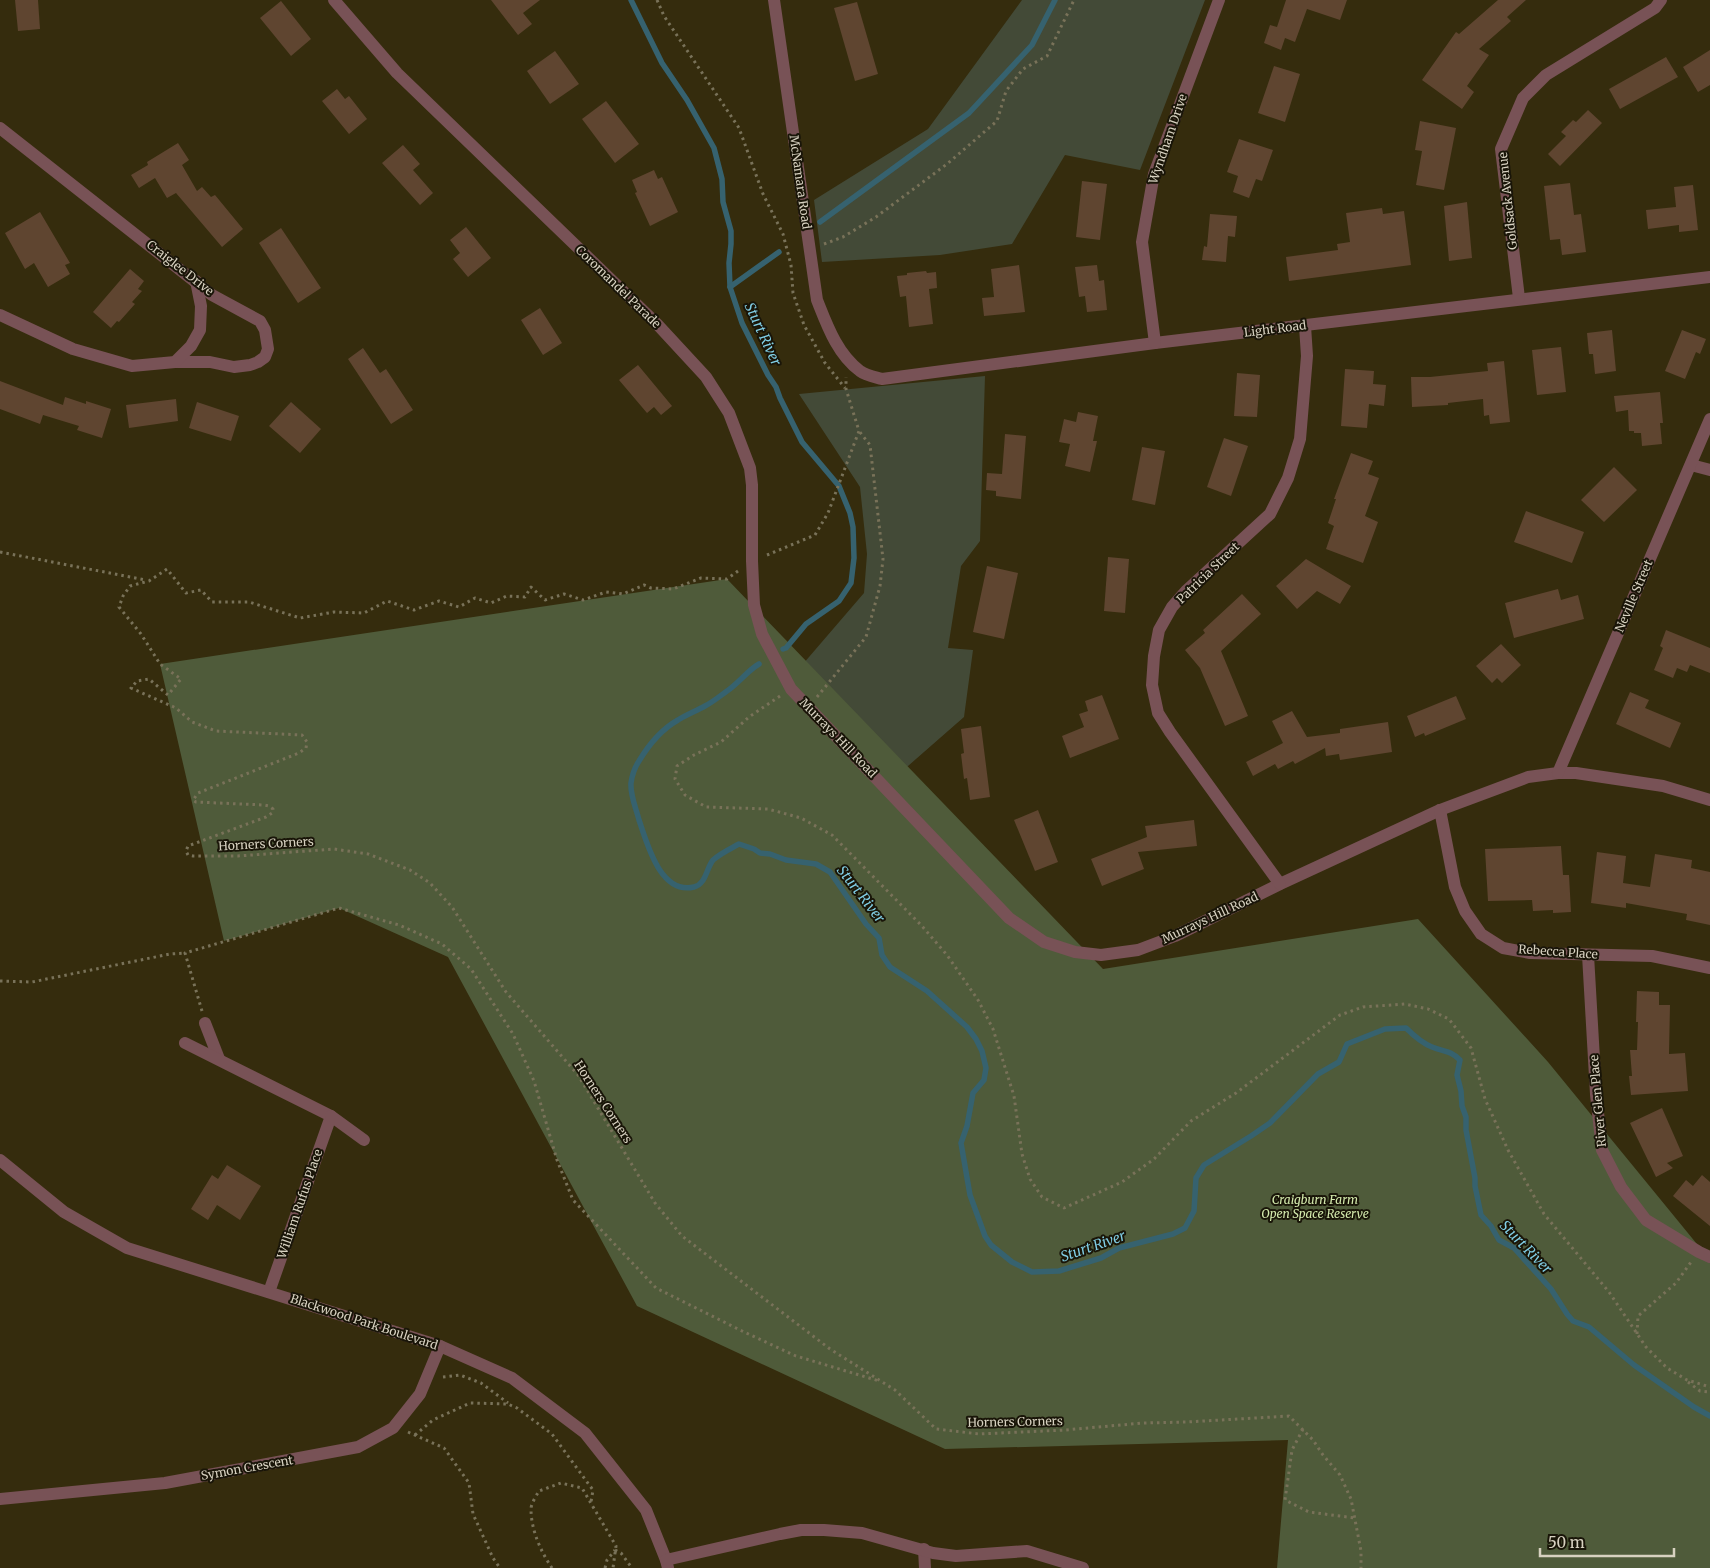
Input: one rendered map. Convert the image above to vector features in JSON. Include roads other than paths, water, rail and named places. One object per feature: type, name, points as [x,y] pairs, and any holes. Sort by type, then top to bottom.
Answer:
[{"type":"street","name":"Coromandel Parade","points":[[334,0],[397,73],[657,324],[706,377],[729,413],[750,468],[752,485],[754,605],[762,634],[767,643]]},
{"type":"street","name":"McNamara Road","points":[[774,0],[817,300],[830,331],[846,358]]},
{"type":"street","name":"Wyndham Drive","points":[[1155,343],[1142,242],[1154,174],[1219,0]]},
{"type":"street","name":"Goldsack Avenue","points":[[1520,298],[1501,149],[1523,98],[1546,75],[1655,8],[1661,0]]},
{"type":"street","name":"Craiglee Drive","points":[[0,128],[212,295],[260,321],[265,330],[268,349],[265,357],[250,366],[234,367],[210,362],[175,362],[132,366],[73,349],[0,315]]},
{"type":"street","name":"Light Road","points":[[846,358],[861,372],[882,379],[1520,298],[1710,277]]},
{"type":"street","points":[[175,362],[191,346],[200,330],[201,306],[196,281]]},
{"type":"street","name":"Patricia Street","points":[[1280,884],[1170,732],[1158,713],[1152,685],[1158,630],[1172,606],[1270,514],[1288,478],[1300,439],[1307,356],[1305,326]]},
{"type":"street","name":"Neville Street","points":[[1558,773],[1710,419]]},
{"type":"street","points":[[1691,465],[1710,470]]},
{"type":"street","name":"Murrays Hill Road","points":[[767,643],[789,684],[809,707],[1009,918],[1044,942],[1075,952],[1101,955],[1138,950],[1175,936],[1280,884],[1440,810],[1528,778],[1558,773],[1576,773],[1663,786],[1710,800]]},
{"type":"street","name":"Rebecca Place","points":[[1440,810],[1456,887],[1465,911],[1481,934],[1504,948],[1530,953],[1652,956],[1710,968]]},
{"type":"street","name":"River Glen Place","points":[[1588,955],[1596,1094],[1602,1150],[1621,1187],[1646,1220],[1705,1254]]},
{"type":"street","points":[[205,1023],[219,1059]]},
{"type":"street","points":[[185,1043],[332,1116],[364,1140]]},
{"type":"street","name":"William Rufus Place","points":[[269,1292],[332,1116]]},
{"type":"street","name":"Blackwood Park Boulevard","points":[[0,1160],[64,1212],[127,1248],[440,1346],[512,1378],[585,1433],[646,1510],[667,1564],[801,1530],[824,1530],[862,1533],[933,1553],[956,1556],[1027,1551],[1083,1568]]},
{"type":"street","name":"Symon Crescent","points":[[0,1499],[165,1483],[358,1447],[393,1428],[420,1394],[440,1346]]},
{"type":"street","points":[[924,1549],[925,1568]]},
{"type":"waterway","name":"Sturt River","points":[[631,0],[662,63],[687,100],[714,148],[722,179],[723,202],[731,231],[730,287],[742,323],[776,387],[802,442],[839,486],[850,513],[853,527],[854,558],[851,583],[839,601],[806,624],[786,648],[783,649]]},
{"type":"waterway","points":[[820,222],[969,113],[1032,45],[1055,0]]},
{"type":"waterway","points":[[730,287],[779,252]]},
{"type":"waterway","name":"Sturt River","points":[[759,664],[714,701],[666,728],[651,744],[638,763],[631,780],[631,792],[651,853],[664,875],[672,883],[682,887],[694,887],[701,883],[713,860],[739,844],[760,853],[770,854],[786,860],[816,864],[830,872],[866,924],[879,938],[882,955],[890,967],[927,991],[967,1027],[982,1051],[986,1068],[984,1080],[973,1093],[967,1126],[961,1143],[970,1195],[985,1236],[991,1245],[1012,1262],[1032,1272],[1059,1271],[1101,1258],[1119,1248],[1173,1234],[1185,1228],[1194,1211],[1196,1178],[1204,1165],[1270,1123],[1318,1074],[1339,1062],[1347,1044],[1385,1029],[1406,1028],[1425,1043],[1450,1053],[1460,1060],[1457,1075],[1462,1106],[1466,1117],[1466,1130],[1481,1215],[1491,1226],[1499,1240],[1514,1248],[1551,1289],[1573,1321],[1589,1327],[1634,1365],[1710,1416]]},
{"type":"park label","name":"Craigburn Farm Open Space Reserve","points":[[1315,1207]]}]
